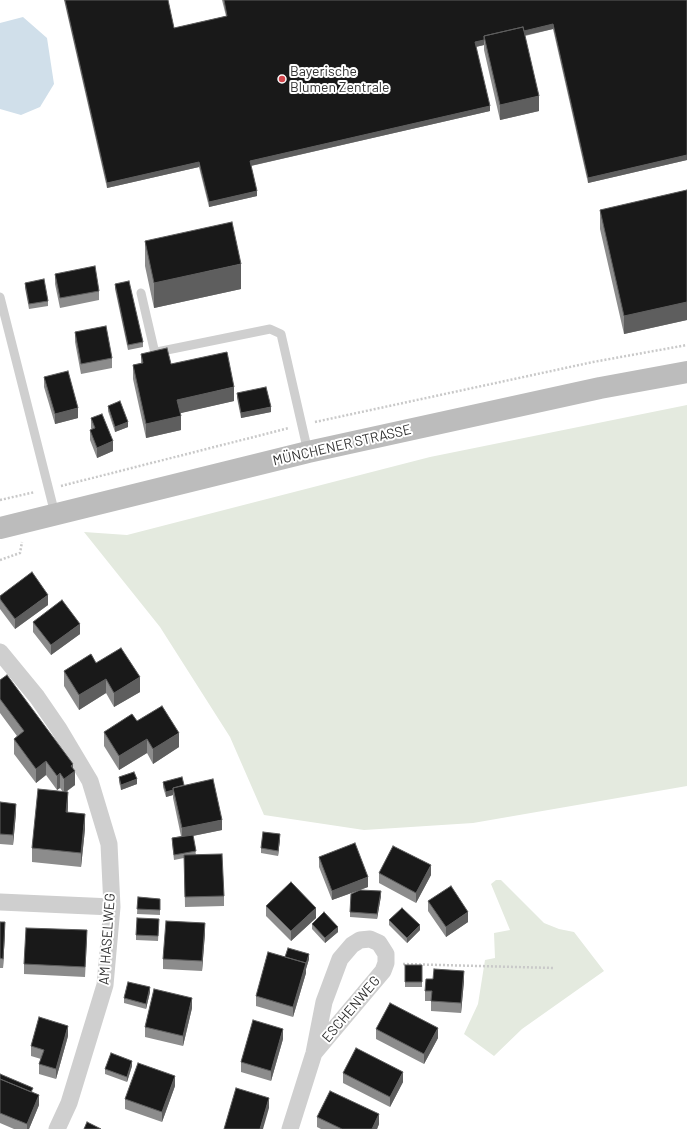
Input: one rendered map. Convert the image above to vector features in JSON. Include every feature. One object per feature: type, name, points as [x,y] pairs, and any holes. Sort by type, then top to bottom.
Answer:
[{"type":"street","name":"MÜNCHENER STRASSE","points":[[0,528],[308,452],[600,388],[687,372]]},
{"type":"street","name":"AM HASELWEG","points":[[0,652],[36,697],[59,729],[90,781],[109,844],[112,907],[105,985],[69,1103],[57,1129]]},
{"type":"street","points":[[0,902],[112,907]]},
{"type":"street","name":"ESCHENWEG","points":[[290,1129],[314,1053],[324,1002],[340,959],[352,945],[360,940],[370,939],[379,943],[386,954],[386,963],[383,971],[314,1053]]},
{"type":"lane","points":[[141,293],[154,349],[157,352],[270,329],[281,334],[308,452]]},
{"type":"lane","points":[[0,296],[55,514]]},
{"type":"path","points":[[0,500],[302,425],[593,362],[687,345]]},
{"type":"path","points":[[0,560],[20,553],[23,537]]},
{"type":"path","points":[[386,963],[554,968]]},
{"type":"shaded area","points":[[23,17],[47,38],[54,84],[40,107],[21,115],[0,109],[0,23]]},
{"type":"shaded area","points":[[687,405],[687,786],[473,823],[364,830],[264,815],[230,737],[160,627],[84,532],[127,535],[430,457]]},
{"type":"shaded area","points":[[496,880],[501,880],[544,923],[559,929],[574,932],[604,971],[522,1029],[494,1056],[464,1034],[478,1004],[485,960],[495,958],[494,933],[510,930],[491,884]]},
{"type":"building","name":"Bayerische Blumen Zentrale","points":[[65,0],[168,0],[174,28],[227,16],[224,0],[687,0],[687,155],[588,178],[553,24],[524,31],[523,27],[484,36],[484,40],[475,42],[490,106],[250,161],[257,191],[209,202],[199,162],[107,183]]},
{"type":"building","points":[[523,27],[539,96],[500,105],[484,36]]},
{"type":"building","points":[[687,190],[687,302],[624,316],[600,210]]},
{"type":"building","points":[[232,222],[241,264],[154,283],[145,241]]},
{"type":"building","points":[[95,266],[99,291],[60,298],[55,274]]},
{"type":"building","points":[[44,279],[48,301],[29,304],[25,283]]},
{"type":"building","points":[[129,281],[143,342],[128,345],[115,284]]},
{"type":"building","points":[[106,326],[112,358],[81,364],[75,332]]},
{"type":"building","points":[[167,348],[171,364],[227,352],[234,387],[177,400],[181,416],[146,424],[133,365],[143,363],[141,354]]},
{"type":"building","points":[[68,371],[78,408],[55,414],[44,377]]},
{"type":"building","points":[[266,387],[271,407],[241,413],[237,393]]},
{"type":"building","points":[[120,401],[128,422],[115,427],[108,406]]},
{"type":"building","points":[[102,414],[113,441],[97,448],[90,430],[95,428],[91,418]]},
{"type":"building","points":[[32,572],[48,595],[15,619],[0,599],[0,596]]},
{"type":"building","points":[[62,600],[80,624],[51,645],[33,622]]},
{"type":"building","points":[[121,648],[140,677],[114,693],[106,679],[79,695],[64,671],[91,654],[96,663]]},
{"type":"building","points":[[7,675],[73,764],[71,766],[75,771],[64,779],[60,773],[57,776],[46,761],[36,769],[14,739],[24,731],[0,699],[0,680]]},
{"type":"building","points":[[162,706],[179,733],[153,749],[147,739],[119,756],[104,732],[132,714],[137,721]]},
{"type":"building","points":[[134,772],[137,779],[121,785],[119,777]]},
{"type":"building","points":[[182,777],[184,785],[166,792],[163,782]]},
{"type":"building","points":[[213,779],[222,820],[182,828],[173,788]]},
{"type":"building","points":[[38,789],[68,792],[66,812],[85,814],[81,853],[32,848]]},
{"type":"building","points":[[0,802],[16,804],[13,835],[0,834]]},
{"type":"building","points":[[263,832],[280,834],[278,851],[261,848]]},
{"type":"building","points":[[193,835],[196,851],[174,855],[172,838]]},
{"type":"building","points":[[355,843],[368,877],[332,891],[319,857]]},
{"type":"building","points":[[393,846],[431,865],[416,893],[379,873]]},
{"type":"building","points":[[222,854],[224,896],[185,897],[184,855]]},
{"type":"building","points":[[291,882],[316,908],[291,931],[266,906]]},
{"type":"building","points":[[451,886],[468,912],[446,927],[428,901]]},
{"type":"building","points":[[360,890],[381,891],[377,914],[350,912],[351,894]]},
{"type":"building","points":[[138,897],[160,899],[160,910],[137,909]]},
{"type":"building","points":[[402,908],[420,925],[407,938],[389,920]]},
{"type":"building","points":[[324,912],[338,927],[325,938],[312,924]]},
{"type":"building","points":[[137,918],[159,919],[158,936],[136,935]]},
{"type":"building","points":[[166,921],[205,923],[202,961],[163,959]]},
{"type":"building","points":[[0,922],[5,922],[3,959],[0,958]]},
{"type":"building","points":[[26,928],[87,930],[85,967],[24,964]]},
{"type":"building","points":[[288,948],[309,954],[306,964],[285,957]]},
{"type":"building","points":[[268,952],[306,963],[293,1007],[256,996]]},
{"type":"building","points":[[405,965],[422,965],[422,982],[405,982]]},
{"type":"building","points":[[434,969],[464,971],[461,1003],[431,1001],[432,991],[425,991],[426,979],[433,979]]},
{"type":"building","points":[[128,982],[150,987],[146,1004],[124,998]]},
{"type":"building","points":[[154,989],[192,998],[183,1036],[145,1027]]},
{"type":"building","points":[[390,1003],[438,1028],[424,1054],[376,1029]]},
{"type":"building","points":[[39,1017],[68,1026],[56,1069],[39,1064],[44,1050],[31,1046]]},
{"type":"building","points":[[253,1020],[283,1029],[271,1071],[241,1062]]},
{"type":"building","points":[[356,1048],[403,1072],[390,1097],[343,1073]]},
{"type":"building","points":[[111,1053],[132,1061],[127,1077],[105,1069]]},
{"type":"building","points":[[138,1063],[175,1076],[162,1112],[125,1099]]},
{"type":"building","points":[[0,1074],[33,1088],[31,1092],[0,1079]]},
{"type":"building","points":[[0,1079],[39,1095],[27,1124],[0,1113]]},
{"type":"building","points":[[236,1088],[269,1098],[260,1129],[224,1129]]},
{"type":"building","points":[[330,1091],[379,1114],[372,1129],[342,1129],[317,1117]]},
{"type":"building","points":[[87,1122],[101,1129],[84,1129]]},
{"type":"place","name":"Bayerische Blumen Zentrale","points":[[282,79]]}]
